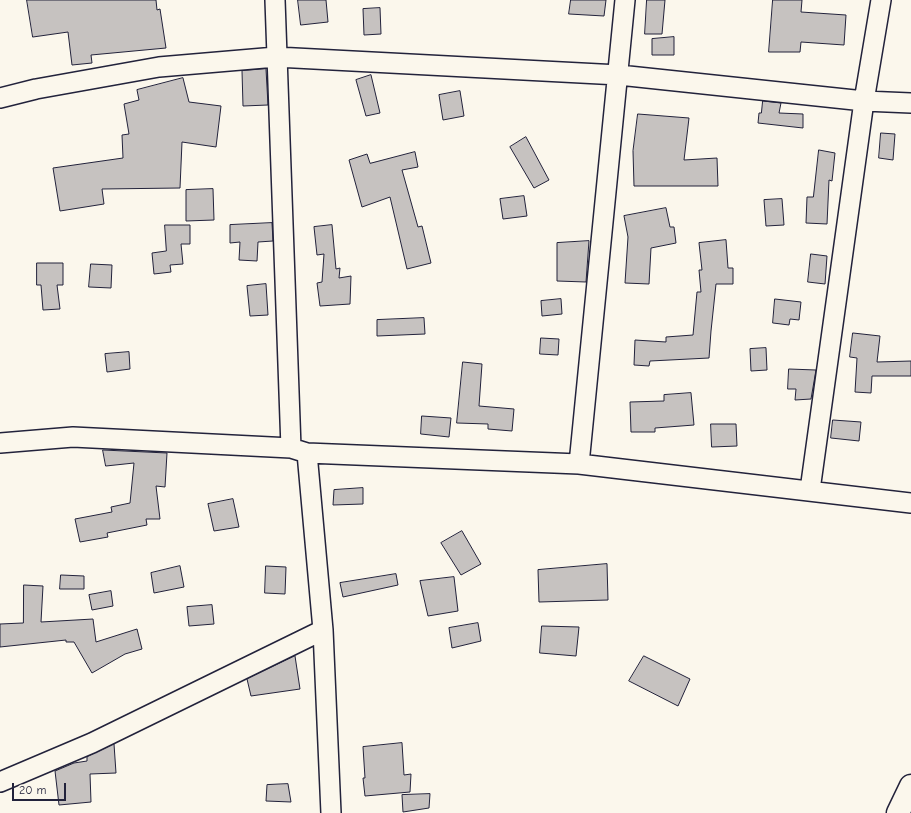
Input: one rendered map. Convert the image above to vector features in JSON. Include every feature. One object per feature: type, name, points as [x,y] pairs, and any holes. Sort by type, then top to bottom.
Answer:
[{"type":"main road","points":[[898,813],[911,786]]},
{"type":"street","points":[[275,0],[276,58],[299,451],[323,630],[331,813]]},
{"type":"street","points":[[579,464],[619,75],[625,0]]},
{"type":"street","points":[[810,490],[864,101],[881,0]]},
{"type":"street","points":[[0,98],[36,89],[160,67],[276,58],[619,75],[864,101],[911,103]]},
{"type":"street","points":[[0,443],[73,437],[299,451],[579,464],[911,503]]},
{"type":"street","points":[[0,782],[92,743],[323,630]]},
{"type":"building","points":[[27,0],[156,0],[157,10],[160,9],[166,48],[91,55],[92,63],[72,65],[68,32],[33,37]]},
{"type":"building","points":[[298,0],[326,0],[328,22],[301,25]]},
{"type":"building","points":[[571,0],[606,0],[604,16],[569,14]]},
{"type":"building","points":[[647,0],[665,0],[662,34],[645,34]]},
{"type":"building","points":[[773,0],[802,0],[801,12],[846,15],[844,45],[801,42],[800,52],[769,52]]},
{"type":"building","points":[[380,8],[381,34],[364,35],[363,9]]},
{"type":"building","points":[[674,37],[674,55],[652,55],[652,39]]},
{"type":"building","points":[[266,69],[268,105],[243,106],[242,71]]},
{"type":"building","points":[[371,75],[380,113],[366,116],[356,80]]},
{"type":"building","points":[[183,78],[189,102],[221,106],[216,147],[182,142],[180,188],[102,189],[104,204],[60,211],[53,168],[123,158],[122,135],[129,134],[124,104],[139,100],[137,90]]},
{"type":"building","points":[[460,91],[464,116],[443,120],[439,95]]},
{"type":"building","points":[[763,101],[781,103],[779,113],[803,114],[803,128],[758,123],[759,113],[761,113]]},
{"type":"building","points":[[638,114],[689,118],[684,160],[717,158],[718,186],[634,186],[633,151]]},
{"type":"building","points":[[881,133],[895,134],[893,160],[879,158]]},
{"type":"building","points":[[526,137],[549,180],[534,188],[510,147]]},
{"type":"building","points":[[819,150],[835,153],[832,181],[829,180],[827,224],[806,223],[807,197],[813,197]]},
{"type":"building","points":[[415,152],[418,167],[402,170],[418,227],[422,226],[431,263],[407,269],[390,197],[362,207],[349,160],[367,154],[370,163]]},
{"type":"building","points":[[213,189],[214,220],[186,221],[186,190]]},
{"type":"building","points":[[524,196],[527,216],[503,219],[500,199]]},
{"type":"building","points":[[782,199],[784,225],[766,226],[764,200]]},
{"type":"building","points":[[666,208],[670,227],[674,227],[676,243],[651,248],[649,284],[625,283],[628,237],[624,216]]},
{"type":"building","points":[[272,223],[273,241],[258,242],[257,261],[239,260],[240,242],[230,243],[230,225]]},
{"type":"building","points":[[165,225],[190,225],[190,244],[181,244],[183,264],[170,265],[171,272],[154,274],[152,253],[166,251]]},
{"type":"building","points":[[332,225],[336,269],[340,268],[339,278],[351,276],[350,304],[320,306],[317,283],[322,282],[324,254],[317,255],[314,227]]},
{"type":"building","points":[[726,240],[728,268],[733,268],[733,284],[716,284],[709,358],[650,361],[649,366],[634,365],[635,340],[666,342],[666,337],[693,335],[697,292],[701,292],[699,270],[702,270],[699,243]]},
{"type":"building","points":[[589,241],[586,282],[557,281],[557,243]]},
{"type":"building","points":[[811,254],[827,256],[825,284],[808,282]]},
{"type":"building","points":[[37,263],[63,263],[63,285],[57,285],[60,309],[43,310],[41,285],[37,285]]},
{"type":"building","points":[[91,264],[112,265],[111,288],[89,287]]},
{"type":"building","points":[[266,284],[268,315],[250,316],[247,286]]},
{"type":"building","points":[[561,299],[562,314],[542,316],[541,301]]},
{"type":"building","points":[[775,299],[801,302],[799,320],[790,319],[789,325],[773,323]]},
{"type":"building","points":[[424,318],[425,334],[377,336],[377,320]]},
{"type":"building","points":[[853,333],[880,336],[877,362],[911,361],[911,376],[872,376],[871,393],[855,392],[857,358],[850,357]]},
{"type":"building","points":[[541,338],[559,339],[558,355],[540,354]]},
{"type":"building","points":[[766,348],[767,370],[751,371],[750,349]]},
{"type":"building","points":[[129,352],[130,369],[107,372],[105,354]]},
{"type":"building","points":[[463,362],[482,364],[479,406],[514,409],[512,431],[488,429],[488,424],[457,423]]},
{"type":"building","points":[[789,369],[816,370],[811,399],[795,400],[796,389],[788,389]]},
{"type":"building","points":[[691,393],[694,425],[655,428],[655,432],[631,432],[630,402],[664,401],[664,395]]},
{"type":"building","points":[[422,416],[451,418],[449,437],[421,434]]},
{"type":"building","points":[[833,420],[861,422],[859,441],[831,438]]},
{"type":"building","points":[[711,424],[736,424],[737,446],[712,447]]},
{"type":"building","points":[[103,450],[167,453],[165,487],[156,486],[160,519],[146,519],[147,525],[107,533],[108,537],[80,542],[75,519],[112,512],[111,507],[130,503],[134,463],[106,466]]},
{"type":"building","points":[[363,488],[363,504],[333,505],[334,490]]},
{"type":"building","points":[[233,499],[239,527],[214,531],[208,504]]},
{"type":"building","points":[[462,531],[481,564],[461,575],[441,543]]},
{"type":"building","points":[[607,564],[608,600],[539,602],[538,570]]},
{"type":"building","points":[[180,566],[184,587],[154,593],[151,573]]},
{"type":"building","points":[[266,566],[286,567],[285,594],[265,593]]},
{"type":"building","points":[[396,574],[398,585],[343,597],[340,583]]},
{"type":"building","points":[[61,575],[84,576],[84,589],[60,589]]},
{"type":"building","points":[[454,577],[458,611],[428,616],[420,581]]},
{"type":"building","points":[[24,585],[43,586],[41,622],[93,619],[96,642],[137,629],[142,649],[125,654],[92,673],[74,642],[66,642],[66,640],[0,647],[0,624],[23,623]]},
{"type":"building","points":[[111,591],[113,606],[92,610],[89,595]]},
{"type":"building","points":[[212,605],[214,624],[189,626],[187,607]]},
{"type":"building","points":[[478,623],[481,641],[452,648],[449,628]]},
{"type":"building","points":[[542,626],[579,627],[576,656],[540,653]]},
{"type":"building","points":[[295,656],[300,689],[251,696],[247,679]]},
{"type":"building","points":[[644,656],[690,679],[678,706],[629,681]]},
{"type":"building","points":[[402,743],[404,775],[411,774],[410,792],[365,796],[363,778],[365,778],[363,747]]},
{"type":"building","points":[[114,744],[116,773],[90,774],[91,802],[59,805],[55,771],[74,763],[87,761],[87,757]]},
{"type":"building","points":[[288,784],[291,802],[266,801],[267,785]]},
{"type":"building","points":[[430,794],[429,808],[403,812],[402,795]]}]
